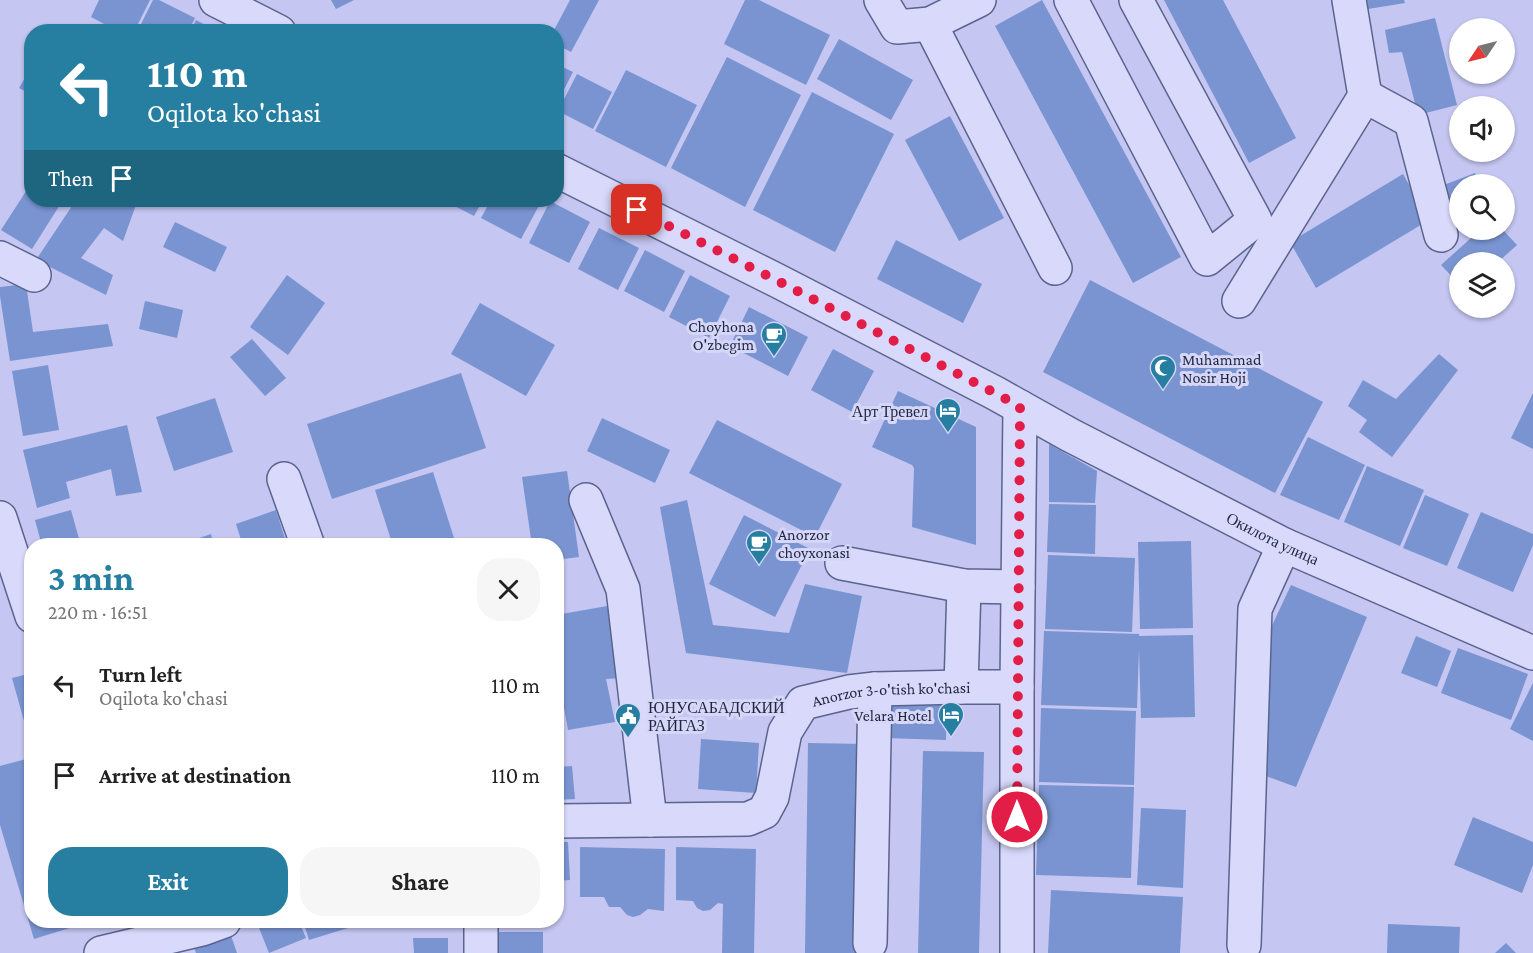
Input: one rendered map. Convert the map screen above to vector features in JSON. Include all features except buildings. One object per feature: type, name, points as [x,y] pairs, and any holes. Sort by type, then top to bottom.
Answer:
[{"type":"street","points":[[216,0],[263,24]]},
{"type":"street","points":[[879,2],[897,27],[930,24],[979,0]]},
{"type":"street","points":[[1071,0],[1207,259],[1255,220],[1136,0]]},
{"type":"street","points":[[1239,301],[1365,96],[1349,0]]},
{"type":"street","points":[[930,24],[1055,268]]},
{"type":"street","points":[[1365,96],[1412,121],[1442,235]]},
{"type":"street","name":"Окилота улица","points":[[564,174],[778,281],[1284,545],[1533,653]]},
{"type":"street","points":[[0,258],[34,275]]},
{"type":"street","points":[[1017,953],[1020,407]]},
{"type":"street","points":[[284,479],[305,538]]},
{"type":"street","points":[[586,500],[623,589],[650,820]]},
{"type":"street","points":[[0,518],[24,592]]},
{"type":"street","points":[[1244,945],[1255,609],[1284,545]]},
{"type":"street","points":[[842,563],[964,586],[1018,587]]},
{"type":"street","points":[[961,687],[964,586]]},
{"type":"street","name":"Anorzor 3-o'tish ko'chasi","points":[[564,821],[748,819],[764,812],[771,796],[785,732],[803,703],[849,692],[875,689],[1017,687]]},
{"type":"street","points":[[870,943],[875,689]]},
{"type":"street","points":[[100,953],[205,928]]},
{"type":"street","points":[[480,953],[481,928]]},
{"type":"place","name":"Choyhona O'zbegim","points":[[774,358]]},
{"type":"place","name":"Muhammad Nosir Hoji","points":[[1163,391]]},
{"type":"place","name":"Арт Тревел","points":[[948,434]]},
{"type":"place","name":"Anorzor choyxonasi","points":[[759,566]]},
{"type":"place","name":"Velara Hotel","points":[[951,738]]},
{"type":"place","name":"ЮНУСАБАДСКИЙ РАЙГАЗ","points":[[628,739]]},
{"type":"route","points":[[637,210],[1020,407],[1017,817]]}]
